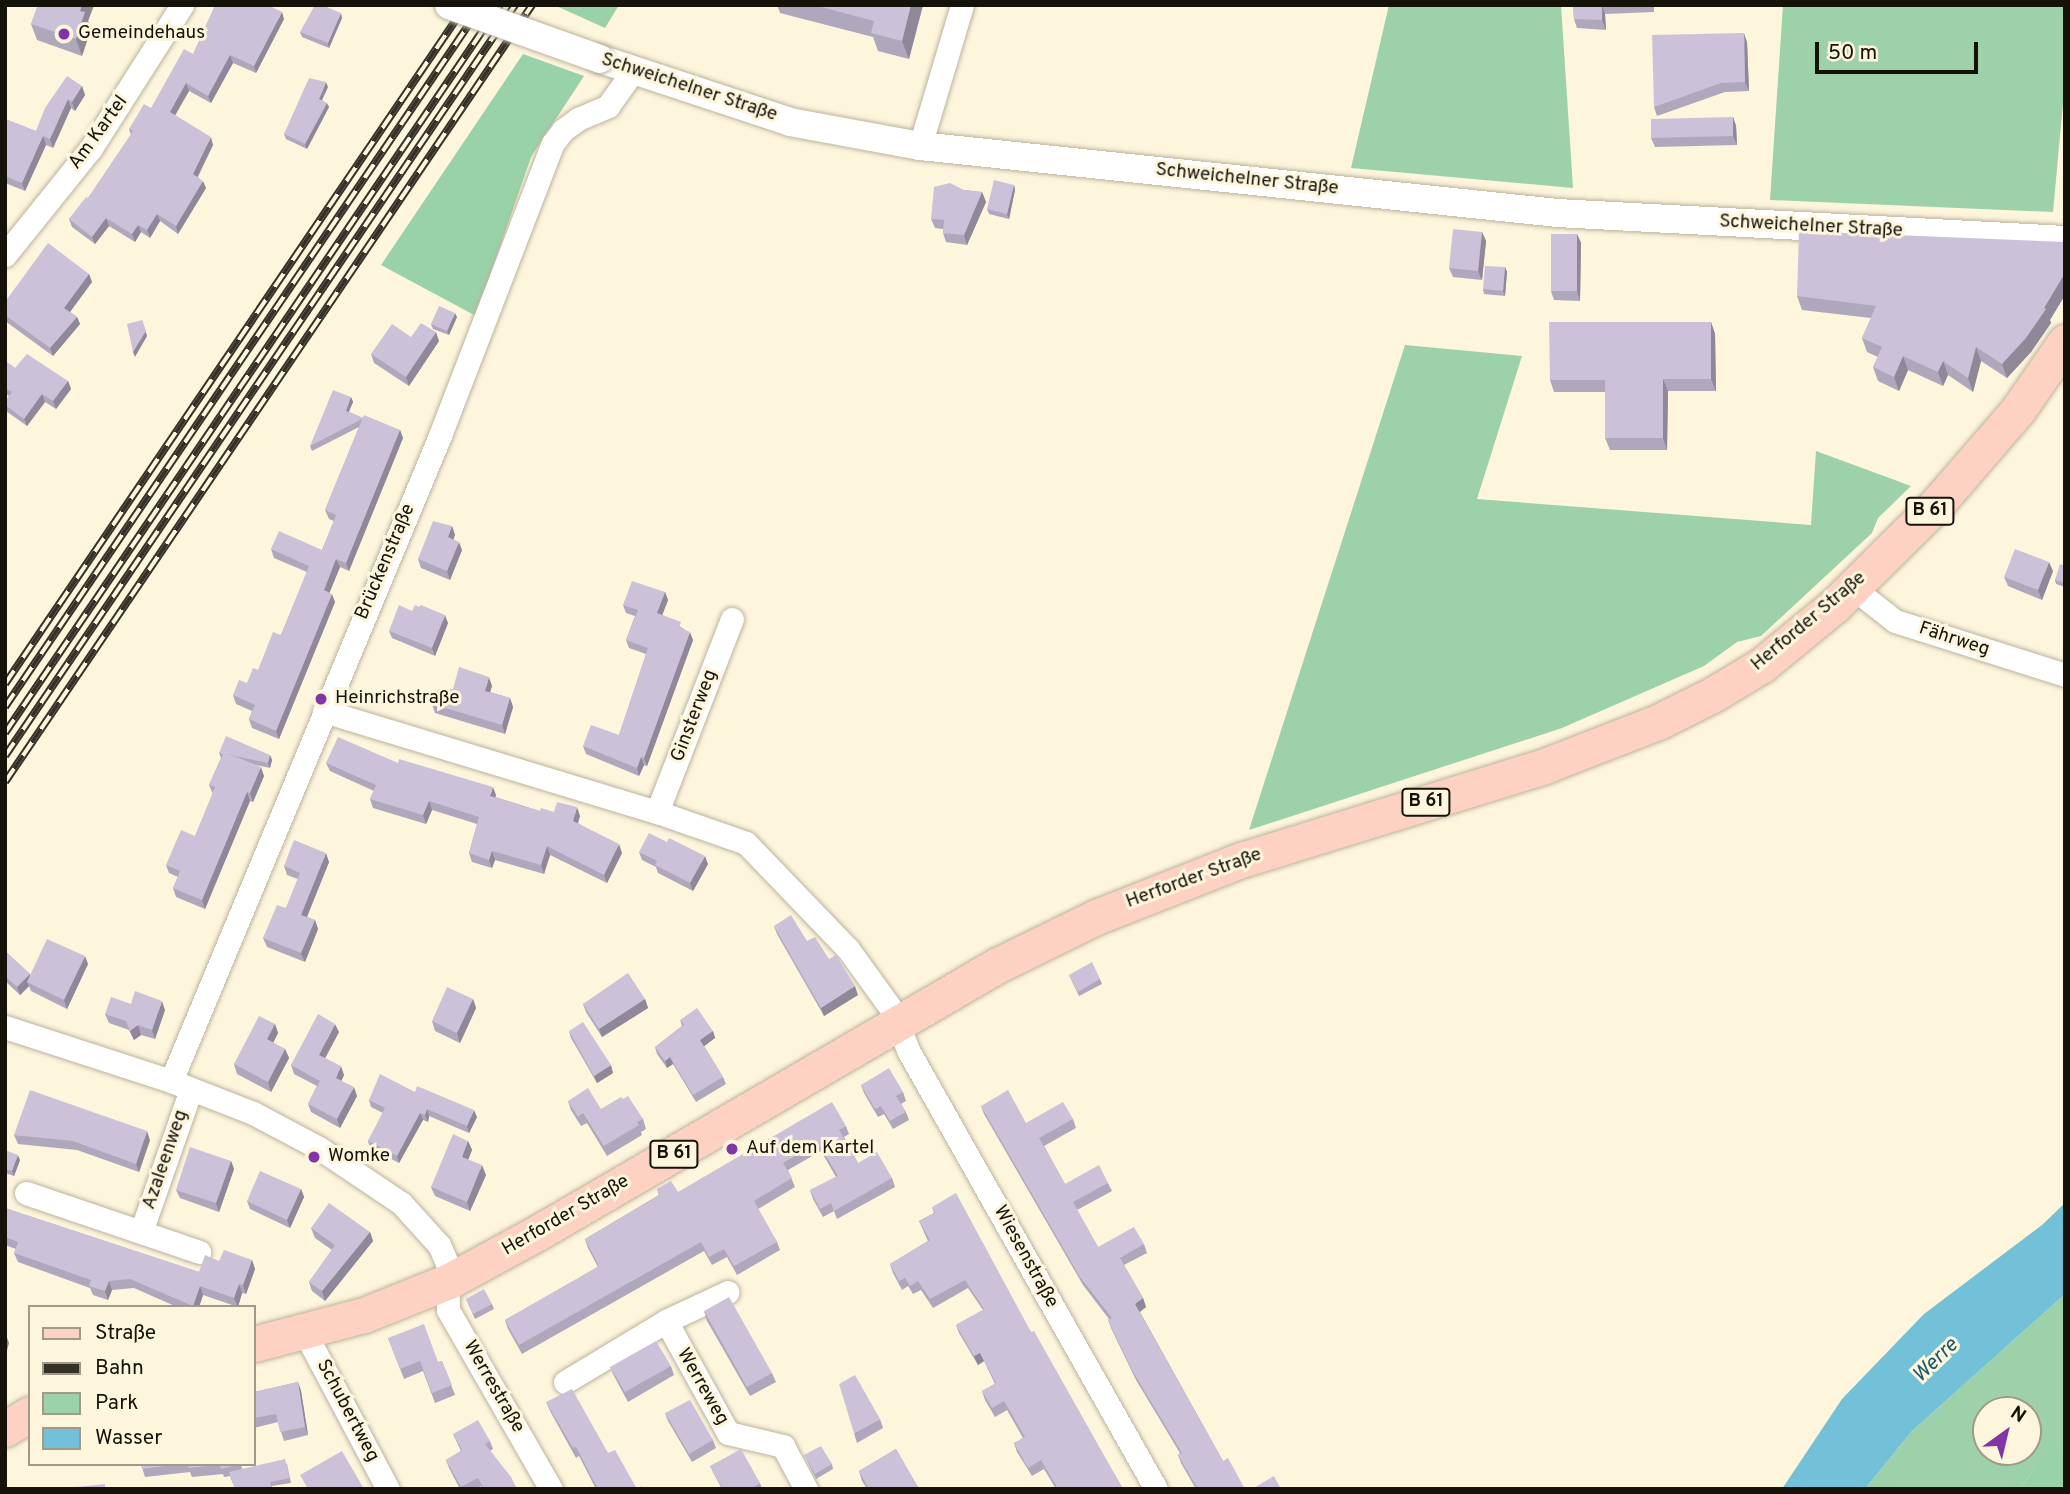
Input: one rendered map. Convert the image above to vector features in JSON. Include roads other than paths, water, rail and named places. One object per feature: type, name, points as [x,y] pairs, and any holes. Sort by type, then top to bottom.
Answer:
[{"type":"main road","name":"Herforder Straße","points":[[256,1343],[305,1333],[364,1315],[449,1281],[539,1232],[998,965],[1096,917],[1241,860],[1548,765],[1658,722],[1762,665],[1853,588],[1936,505],[2018,410],[2065,342]]},
{"type":"main road","points":[[5,1429],[28,1416]]},
{"type":"street","name":"Am Kartel","points":[[8,246],[91,148],[182,5]]},
{"type":"street","name":"Schweichelner Straße","points":[[449,5],[633,71],[790,122],[920,146],[1557,213],[2065,240]]},
{"type":"street","points":[[920,146],[962,5]]},
{"type":"street","name":"Brückenstraße","points":[[181,1085],[324,711],[439,438],[554,144],[563,130],[578,119],[608,106],[633,71]]},
{"type":"street","name":"Fährweg","points":[[1853,588],[1895,621],[2065,675]]},
{"type":"street","name":"Ginsterweg","points":[[657,812],[732,619]]},
{"type":"street","points":[[324,711],[657,812],[746,843],[848,949],[892,1010],[898,1024]]},
{"type":"street","name":"Wiesenstraße","points":[[898,1024],[909,1052],[1156,1489]]},
{"type":"street","points":[[5,1027],[181,1085],[276,1124],[401,1203],[439,1245],[447,1263],[449,1281]]},
{"type":"street","name":"Azaleenweg","points":[[141,1232],[181,1085]]},
{"type":"street","name":"Azaleenweg","points":[[26,1193],[199,1252]]},
{"type":"street","name":"Werrestraße","points":[[449,1281],[448,1310],[551,1489]]},
{"type":"street","points":[[565,1382],[666,1321],[728,1292]]},
{"type":"street","name":"Werreweg","points":[[666,1321],[728,1433],[783,1446],[806,1489]]},
{"type":"street","name":"Schubertweg","points":[[305,1333],[388,1489]]},
{"type":"water","name":"Werre","points":[[2065,1203],[2065,1294],[1911,1432],[1865,1489],[1782,1489],[1842,1399],[1924,1314],[2042,1225]]},
{"type":"railway","points":[[5,684],[466,5]]},
{"type":"railway","points":[[5,707],[482,5]]},
{"type":"railway","points":[[5,733],[500,5]]},
{"type":"railway","points":[[5,756],[515,5]]},
{"type":"railway","points":[[5,782],[532,5]]},
{"type":"place","name":"Gemeindehaus","points":[[64,34]]},
{"type":"place","name":"Heinrichstraße","points":[[321,699]]},
{"type":"place","name":"Auf dem Kartel","points":[[732,1149]]},
{"type":"place","name":"Womke","points":[[314,1157]]}]
